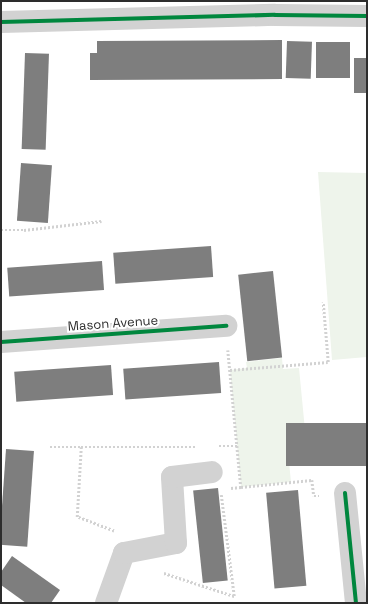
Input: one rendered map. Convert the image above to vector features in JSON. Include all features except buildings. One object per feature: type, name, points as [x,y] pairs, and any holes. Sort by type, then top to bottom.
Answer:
[{"type":"street","points":[[1,22],[275,8],[367,16]]},
{"type":"street","name":"Mason Avenue","points":[[1,342],[226,326]]},
{"type":"street","points":[[106,603],[124,553],[176,543],[172,476],[216,481]]},
{"type":"street","points":[[345,493],[356,603]]},
{"type":"path","points":[[1,230],[24,230],[101,221]]},
{"type":"path","points":[[230,370],[328,362],[323,302]]},
{"type":"path","points":[[226,326],[241,487]]},
{"type":"path","points":[[50,447],[198,446]]},
{"type":"path","points":[[213,446],[237,446]]},
{"type":"path","points":[[81,447],[77,517],[121,533]]},
{"type":"path","points":[[227,489],[312,480],[314,496],[345,493]]},
{"type":"path","points":[[159,571],[234,596],[216,481]]},
{"type":"shaded area","points":[[318,172],[367,173],[367,357],[332,360]]},
{"type":"shaded area","points":[[282,358],[283,369],[299,368],[305,430],[286,432],[291,482],[241,487],[230,370],[247,368],[246,362]]},
{"type":"cycle path","points":[[1,22],[275,15],[367,16]]},
{"type":"cycle path","points":[[1,342],[226,326]]},
{"type":"cycle path","points":[[345,493],[356,603]]}]
